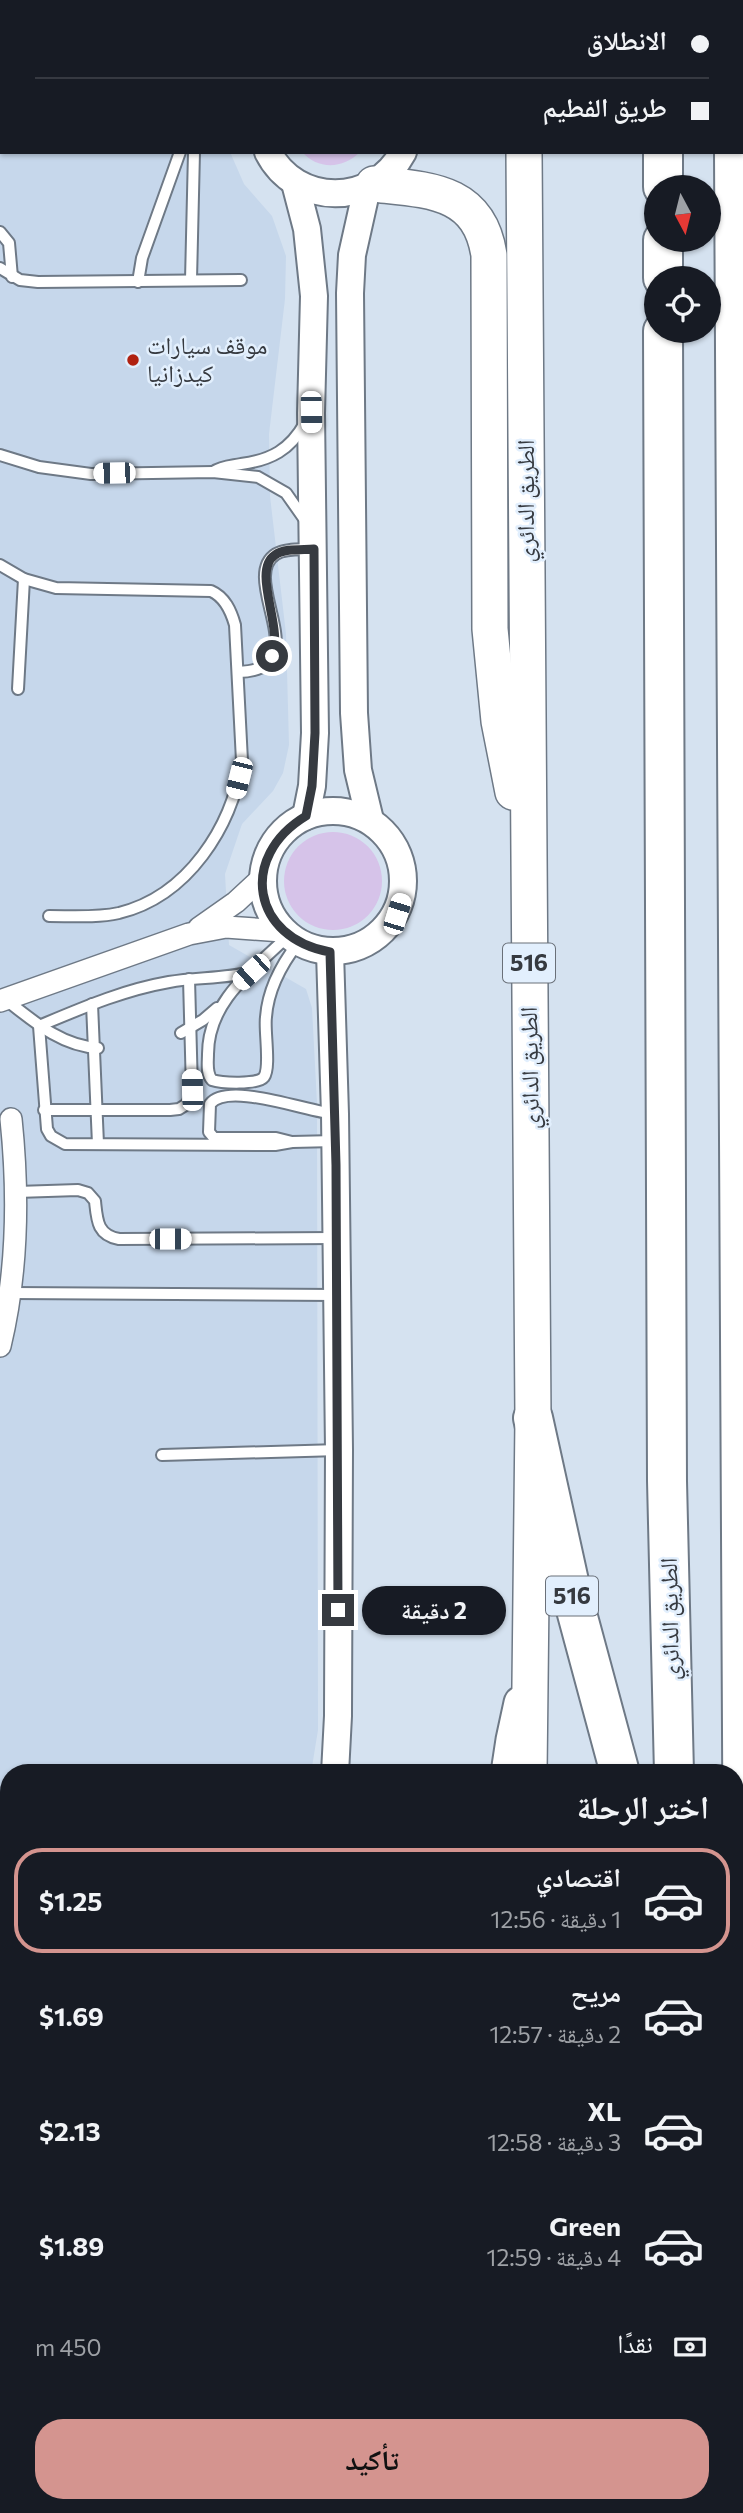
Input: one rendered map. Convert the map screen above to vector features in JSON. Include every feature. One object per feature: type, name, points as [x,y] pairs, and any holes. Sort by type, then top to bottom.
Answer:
[{"type":"highway","name":"الطريق الدائري","points":[[524,154],[533,1418],[529,1764]]},
{"type":"highway","points":[[663,154],[663,175]]},
{"type":"highway","points":[[734,154],[742,1764]]},
{"type":"highway","points":[[370,186],[450,197],[466,206],[478,220],[486,237],[489,255],[490,629],[493,676],[506,764],[528,850]]},
{"type":"highway","name":"الطريق الدائري","points":[[663,343],[667,1468],[674,1764]]},
{"type":"highway","name":"516","points":[[533,1418],[572,1595],[618,1764]]},
{"type":"main road","points":[[510,1764],[513,1740],[531,1670]]},
{"type":"street","points":[[269,154],[282,173],[295,183],[318,193],[343,194],[370,186],[390,171],[402,154]]},
{"type":"street","points":[[295,183],[307,229],[313,276],[311,412],[315,733],[312,786],[306,816]]},
{"type":"street","points":[[370,186],[354,243],[350,293],[354,733],[360,787],[370,820]]},
{"type":"street","points":[[2,1000],[189,934],[226,928],[290,936],[330,952],[356,948],[380,935],[397,914],[404,888],[402,862],[390,838],[370,820],[338,811],[321,812],[306,816],[276,840],[267,858],[263,877],[264,896],[267,905],[290,936]]},
{"type":"street","points":[[189,934],[228,908],[263,877]]},
{"type":"street","points":[[330,952],[339,1450],[335,1764]]},
{"type":"street","points":[[0,1346],[16,1244],[17,1192],[11,1119]]},
{"type":"lane","points":[[138,282],[142,258],[179,154]]},
{"type":"lane","points":[[191,280],[194,154]]},
{"type":"lane","points":[[0,232],[9,243],[12,277]]},
{"type":"lane","points":[[0,268],[12,277],[38,282],[241,279]]},
{"type":"lane","points":[[213,472],[222,467],[258,462],[279,454],[297,436],[311,412]]},
{"type":"lane","points":[[0,455],[39,467],[91,474],[213,472],[258,477],[276,486],[294,502],[314,541],[282,552],[268,563],[265,575],[276,633],[275,649],[266,665],[254,671],[238,672]]},
{"type":"lane","points":[[0,565],[24,579],[56,588],[211,591],[221,596],[233,617],[242,761],[225,820],[194,867],[167,892],[135,908],[103,915],[49,916]]},
{"type":"lane","points":[[18,689],[24,579]]},
{"type":"lane","points":[[290,936],[268,1003],[265,1030],[266,1072],[257,1082],[218,1082],[209,1078],[208,1046],[222,1004],[230,992],[290,936]]},
{"type":"lane","points":[[39,1026],[120,993],[189,979],[251,972]]},
{"type":"lane","points":[[44,1110],[179,1109],[187,1104],[192,1090],[186,1031],[189,979]]},
{"type":"lane","points":[[2,1000],[39,1026],[74,1044],[96,1048]]},
{"type":"lane","points":[[92,1004],[96,1048],[98,1144]]},
{"type":"lane","points":[[186,1031],[222,1004]]},
{"type":"lane","points":[[39,1026],[44,1110],[47,1129],[57,1141],[65,1144],[275,1145],[335,1141]]},
{"type":"lane","points":[[292,1142],[275,1138],[214,1138],[209,1132],[209,1104],[220,1097],[265,1098],[309,1111],[335,1114]]},
{"type":"lane","points":[[17,1192],[85,1191],[95,1201],[96,1219],[102,1231],[119,1239],[336,1238]]},
{"type":"lane","points":[[10,1293],[337,1295]]},
{"type":"lane","points":[[162,1455],[339,1450]]},
{"type":"shaded area","points":[[0,154],[231,154],[244,184],[272,216],[286,256],[285,299],[269,434],[270,496],[286,634],[289,745],[283,773],[273,791],[242,824],[225,874],[229,945],[306,989],[312,1008],[317,1103],[318,1730],[312,1764],[0,1764]]},
{"type":"shaded area","points":[[304,154],[358,154],[346,162],[331,165],[308,158]]},
{"type":"shaded area","points":[[333,832],[352,836],[368,846],[378,862],[382,881],[378,900],[368,916],[352,926],[333,930],[314,926],[298,916],[288,900],[284,881],[288,862],[298,846],[314,836]]},
{"type":"place","name":"موقف سيارات كيدزانيا","points":[[133,360]]},
{"type":"route","points":[[272,656],[276,641],[265,569],[276,554],[314,549],[315,733],[309,802],[306,816],[276,840],[267,858],[263,877],[264,896],[271,915],[282,930],[298,943],[330,952],[336,1165],[338,1610]]}]
